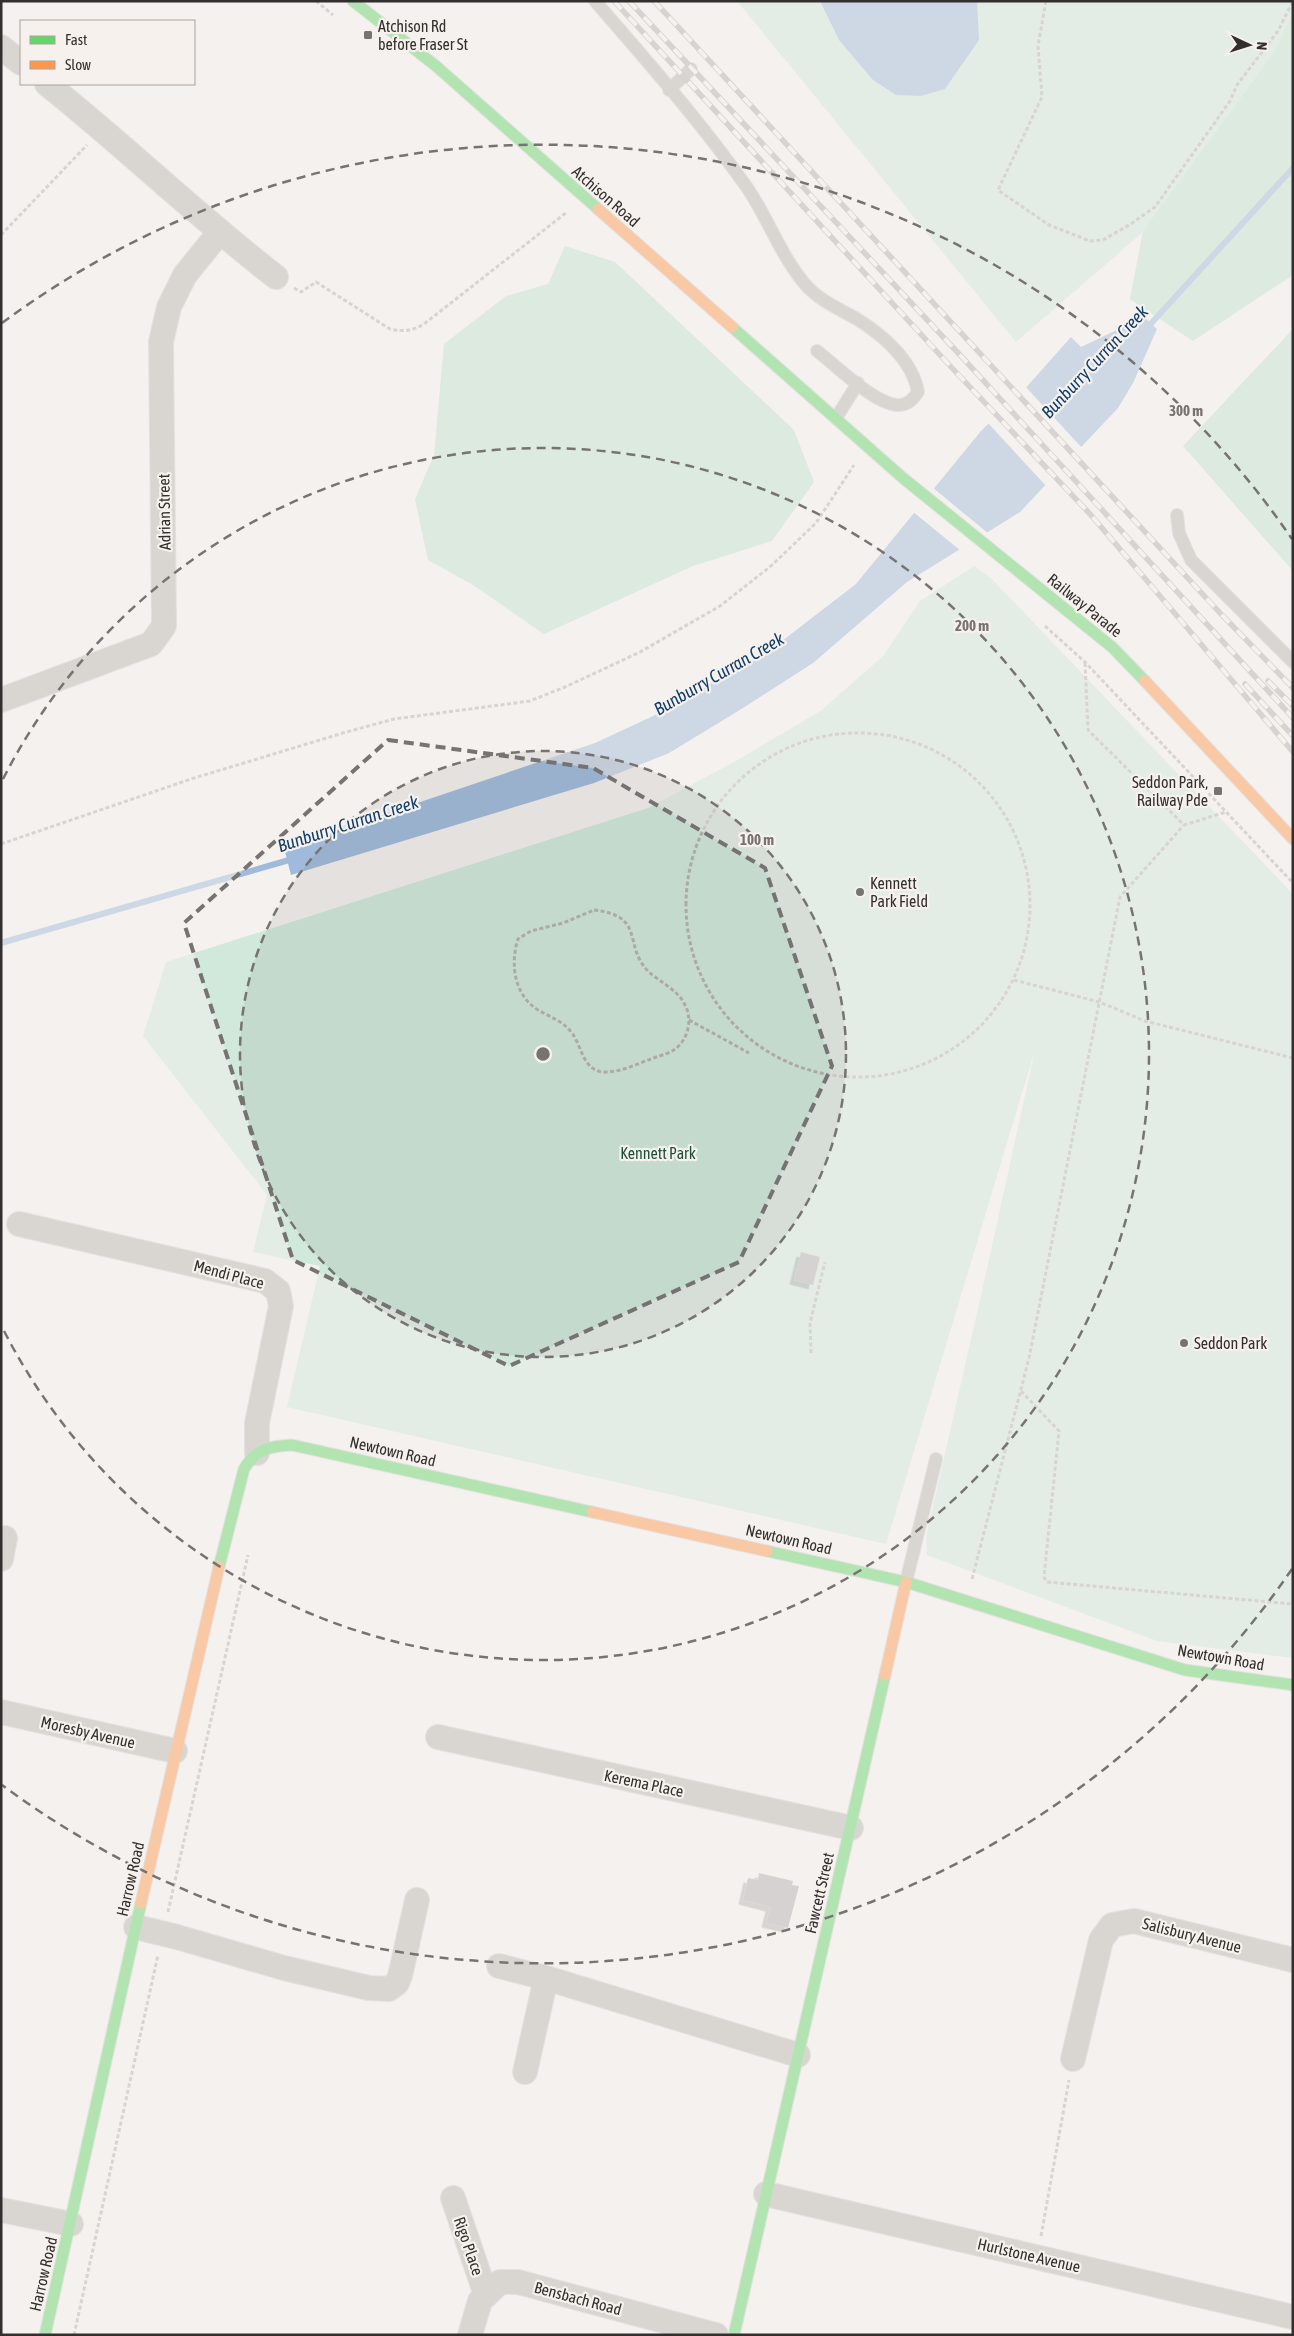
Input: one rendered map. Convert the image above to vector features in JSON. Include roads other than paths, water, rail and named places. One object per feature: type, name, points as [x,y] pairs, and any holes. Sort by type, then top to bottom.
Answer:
[{"type":"street","name":"Atchison Road","points":[[353,1],[436,66],[836,418]]},
{"type":"street","points":[[1,47],[20,62]]},
{"type":"street","points":[[48,85],[104,129],[219,233],[276,277]]},
{"type":"street","name":"Adrian Street","points":[[1,700],[151,644],[164,626],[161,342],[169,307],[185,275],[219,233]]},
{"type":"street","name":"Railway Parade","points":[[836,418],[903,478],[1112,647],[1293,839]]},
{"type":"street","name":"Mendi Place","points":[[18,1224],[265,1281],[278,1291],[281,1306],[257,1423],[265,1449]]},
{"type":"street","name":"Newtown Road","points":[[265,1449],[292,1445],[906,1582],[1185,1670],[1293,1685]]},
{"type":"street","name":"Harrow Road","points":[[45,2335],[175,1752],[240,1479],[247,1461],[265,1449]]},
{"type":"street","name":"Fawcett Street","points":[[734,2335],[906,1582]]},
{"type":"street","name":"Moresby Avenue","points":[[1,1712],[175,1752]]},
{"type":"street","name":"Kerema Place","points":[[438,1737],[850,1828]]},
{"type":"street","points":[[136,1927],[327,1979],[377,1989],[389,1988],[397,1984],[400,1976],[417,1900]]},
{"type":"street","name":"Salisbury Avenue","points":[[1073,2059],[1101,1940],[1112,1925],[1134,1921],[1293,1960]]},
{"type":"street","points":[[499,1966],[546,1978],[798,2055]]},
{"type":"street","points":[[525,2072],[546,1978]]},
{"type":"street","name":"Hurlstone Avenue","points":[[766,2194],[1293,2317]]},
{"type":"street","name":"Rigo Place","points":[[453,2198],[486,2295]]},
{"type":"street","points":[[1,2210],[71,2224]]},
{"type":"street","name":"Bensbach Road","points":[[470,2335],[473,2319],[480,2301],[500,2282],[518,2282],[716,2335]]},
{"type":"lane","points":[[595,1],[716,143],[749,190],[776,240],[804,284],[828,302],[860,321],[890,346],[905,361],[916,379],[918,392],[911,402],[900,405],[880,400],[817,351]]},
{"type":"lane","points":[[670,90],[692,69]]},
{"type":"lane","points":[[836,418],[858,383]]},
{"type":"lane","points":[[1177,515],[1179,533],[1191,560],[1293,662]]},
{"type":"lane","name":"Fawcett Street","points":[[906,1582],[936,1459]]},
{"type":"water","points":[[820,1],[977,1],[979,40],[945,89],[921,96],[896,95],[873,80],[839,40]]},
{"type":"water","points":[[1144,317],[1157,329],[1133,383],[1118,408],[1020,512],[907,582],[813,663],[669,753],[594,783],[291,875],[284,848],[595,743],[653,716],[769,651],[856,584],[981,431],[1023,391],[1071,337],[1081,347]]},
{"type":"waterway","name":"Bunburry Curran Creek","points":[[1146,329],[1293,168]]},
{"type":"waterway","name":"Bunburry Curran Creek","points":[[1,943],[296,858]]},
{"type":"railway","points":[[614,1],[952,368],[1090,514],[1293,752]]},
{"type":"railway","points":[[629,1],[960,355],[1293,718]]},
{"type":"railway","points":[[654,1],[1221,614],[1293,688]]},
{"type":"railway","points":[[1268,681],[1293,706]]},
{"type":"railway","points":[[1245,684],[1293,736]]},
{"type":"place","name":"Atchison Rd before Fraser St","points":[[368,35]]},
{"type":"place","name":"Seddon Park, Railway Pde","points":[[1218,791]]},
{"type":"place","name":"Kennett Park Field","points":[[860,892]]},
{"type":"place","name":"Seddon Park","points":[[1184,1343]]},
{"type":"park label","name":"Kennett Park","points":[[658,1153]]}]
